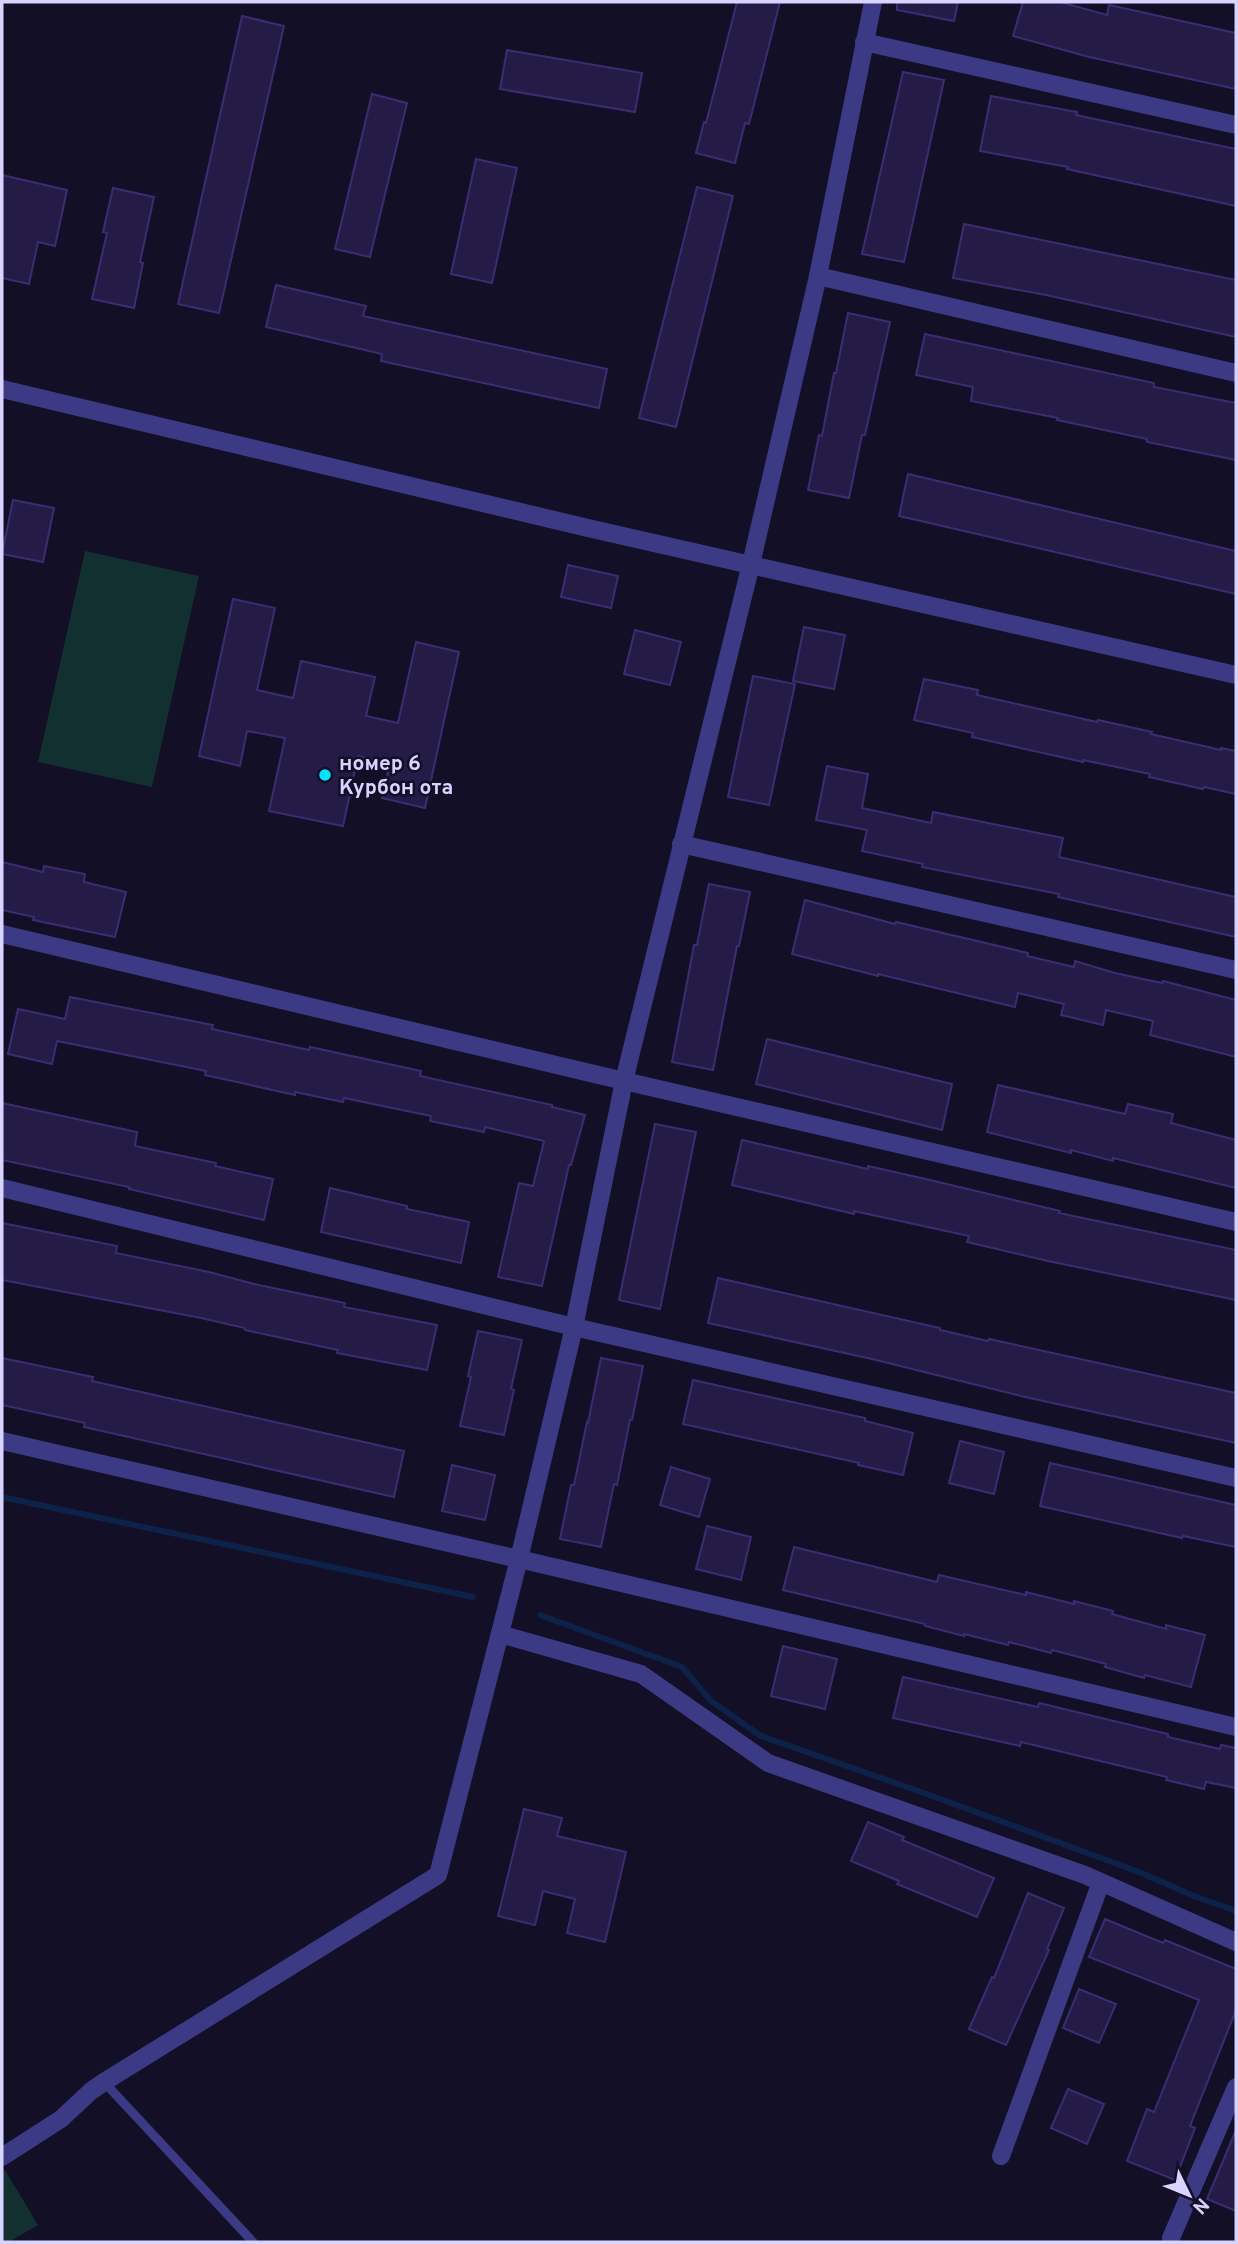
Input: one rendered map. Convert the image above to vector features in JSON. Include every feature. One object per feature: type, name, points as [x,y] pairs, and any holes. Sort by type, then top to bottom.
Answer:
[{"type":"street","points":[[2,2157],[61,2119],[90,2091],[438,1875],[519,1559],[574,1327],[624,1081],[751,564],[818,276],[873,2]]},
{"type":"street","points":[[864,42],[1236,125]]},
{"type":"street","points":[[818,276],[1236,373]]},
{"type":"street","points":[[2,389],[588,528],[1236,675]]},
{"type":"street","points":[[681,844],[1236,970]]},
{"type":"street","points":[[2,934],[1236,1222]]},
{"type":"street","points":[[2,1188],[574,1327],[1236,1478]]},
{"type":"street","points":[[2,1441],[1236,1727]]},
{"type":"street","points":[[500,1634],[641,1674],[768,1763],[1101,1882],[1236,1942]]},
{"type":"street","points":[[1000,2156],[1101,1882]]},
{"type":"street","points":[[1171,2238],[1236,2087]]},
{"type":"lane","points":[[104,2082],[253,2242]]},
{"type":"green space","points":[[85,551],[199,576],[152,787],[38,762]]},
{"type":"green space","points":[[5,2170],[38,2225],[9,2242],[2,2242],[2,2172]]},
{"type":"building","points":[[737,2],[780,2],[749,124],[745,123],[735,163],[696,153]]},
{"type":"building","points":[[897,2],[958,2],[954,21],[897,10]]},
{"type":"building","points":[[1023,2],[1060,2],[1107,15],[1109,5],[1236,33],[1236,89],[1089,57],[1013,36]]},
{"type":"building","points":[[242,16],[284,26],[219,313],[178,304]]},
{"type":"building","points":[[507,50],[642,73],[635,112],[500,89]]},
{"type":"building","points":[[903,72],[944,80],[904,262],[862,254]]},
{"type":"building","points":[[372,94],[407,103],[370,257],[335,249]]},
{"type":"building","points":[[991,96],[1077,112],[1076,115],[1236,149],[1236,206],[1067,169],[1068,167],[980,151]]},
{"type":"building","points":[[476,159],[517,168],[492,283],[451,274]]},
{"type":"building","points":[[2,175],[67,190],[55,246],[38,242],[29,284],[2,278]]},
{"type":"building","points":[[697,187],[733,196],[676,427],[639,418]]},
{"type":"building","points":[[113,188],[154,197],[140,262],[143,263],[134,308],[92,299],[107,233],[103,232]]},
{"type":"building","points":[[964,224],[1236,280],[1236,337],[1046,295],[953,278]]},
{"type":"building","points":[[276,285],[366,306],[363,316],[607,369],[599,408],[381,361],[382,354],[266,327]]},
{"type":"building","points":[[848,313],[890,322],[849,498],[808,490]]},
{"type":"building","points":[[925,334],[1154,383],[1154,387],[1236,403],[1236,460],[1147,442],[1147,439],[1057,420],[1058,418],[971,401],[973,387],[916,375]]},
{"type":"building","points":[[908,474],[1236,551],[1236,594],[899,516]]},
{"type":"building","points":[[13,500],[54,508],[43,562],[2,554]]},
{"type":"building","points":[[568,565],[618,576],[611,608],[561,597]]},
{"type":"building","points":[[233,599],[275,608],[257,690],[293,698],[301,661],[375,677],[366,716],[398,723],[416,642],[459,652],[425,808],[382,798],[390,763],[358,756],[343,826],[269,811],[285,738],[247,731],[240,766],[199,756]]},
{"type":"building","points":[[804,627],[845,635],[834,689],[793,681]]},
{"type":"building","points":[[635,630],[681,642],[670,685],[624,674]]},
{"type":"building","points":[[753,676],[795,684],[769,805],[728,797]]},
{"type":"building","points":[[924,679],[978,690],[977,695],[1152,732],[1151,734],[1221,750],[1236,751],[1236,794],[972,737],[973,733],[914,720]]},
{"type":"building","points":[[827,766],[868,774],[862,808],[931,823],[933,812],[1063,838],[1059,857],[1236,897],[1236,937],[1058,897],[1059,894],[922,867],[923,864],[862,851],[867,830],[816,820]]},
{"type":"building","points":[[2,862],[43,872],[44,866],[85,874],[84,882],[126,892],[115,937],[33,920],[34,917],[2,910]]},
{"type":"building","points":[[709,884],[750,892],[713,1070],[672,1062],[694,945],[697,945]]},
{"type":"building","points":[[805,900],[895,924],[896,922],[1028,953],[1027,956],[1074,967],[1075,961],[1115,973],[1162,983],[1163,981],[1236,1000],[1236,1057],[1150,1035],[1153,1021],[1106,1010],[1103,1025],[1061,1015],[1064,1004],[1018,993],[1015,1007],[792,954]]},
{"type":"building","points":[[70,997],[213,1025],[212,1029],[309,1050],[310,1047],[421,1071],[420,1076],[552,1105],[585,1115],[569,1165],[542,1286],[498,1277],[519,1183],[533,1186],[544,1141],[485,1127],[484,1132],[430,1121],[431,1116],[344,1098],[343,1102],[295,1092],[295,1095],[205,1075],[206,1071],[57,1041],[52,1064],[8,1054],[18,1009],[65,1019]]},
{"type":"building","points":[[767,1039],[952,1084],[942,1130],[756,1084]]},
{"type":"building","points":[[998,1085],[1125,1114],[1128,1104],[1173,1114],[1171,1123],[1236,1140],[1236,1188],[1113,1158],[1113,1161],[1071,1150],[1071,1153],[987,1132]]},
{"type":"building","points":[[2,1103],[137,1132],[135,1146],[216,1163],[215,1166],[273,1179],[264,1220],[2,1160]]},
{"type":"building","points":[[655,1124],[696,1132],[660,1309],[619,1300]]},
{"type":"building","points":[[742,1140],[868,1169],[868,1166],[930,1180],[1060,1211],[1059,1213],[1236,1250],[1236,1300],[1048,1261],[967,1242],[969,1236],[854,1211],[854,1214],[732,1185]]},
{"type":"building","points":[[330,1188],[407,1206],[407,1209],[469,1222],[461,1263],[321,1232]]},
{"type":"building","points":[[2,1223],[117,1246],[116,1253],[345,1303],[344,1307],[437,1325],[427,1370],[337,1353],[338,1350],[201,1318],[2,1280]]},
{"type":"building","points":[[718,1278],[988,1341],[989,1339],[1236,1393],[1236,1443],[708,1323]]},
{"type":"building","points":[[478,1331],[522,1340],[504,1435],[460,1426]]},
{"type":"building","points":[[2,1358],[93,1377],[92,1381],[404,1451],[394,1497],[84,1427],[85,1423],[2,1405]]},
{"type":"building","points":[[601,1358],[643,1366],[601,1547],[560,1539]]},
{"type":"building","points":[[693,1380],[865,1418],[865,1421],[913,1433],[903,1475],[683,1424]]},
{"type":"building","points":[[960,1441],[1004,1452],[994,1494],[949,1483]]},
{"type":"building","points":[[1050,1463],[1236,1505],[1236,1547],[1183,1536],[1182,1538],[1040,1506]]},
{"type":"building","points":[[452,1465],[495,1475],[485,1520],[442,1511]]},
{"type":"building","points":[[671,1467],[710,1479],[699,1517],[660,1505]]},
{"type":"building","points":[[707,1526],[751,1537],[741,1580],[696,1569]]},
{"type":"building","points":[[794,1547],[937,1582],[939,1575],[1026,1595],[1026,1592],[1074,1604],[1074,1601],[1166,1629],[1166,1625],[1205,1635],[1191,1687],[1145,1675],[1144,1678],[1105,1667],[1106,1664],[1052,1650],[1051,1653],[1009,1642],[1008,1645],[964,1636],[783,1590]]},
{"type":"building","points":[[783,1646],[837,1659],[825,1709],[771,1696]]},
{"type":"building","points":[[903,1677],[1038,1707],[1039,1703],[1220,1749],[1221,1745],[1236,1748],[1236,1788],[1206,1782],[1204,1789],[1166,1780],[1167,1777],[1021,1742],[1020,1746],[893,1718]]},
{"type":"building","points":[[524,1809],[562,1818],[557,1836],[626,1852],[605,1942],[567,1933],[575,1899],[543,1891],[535,1925],[498,1916]]},
{"type":"building","points":[[868,1822],[904,1837],[902,1840],[994,1878],[977,1917],[897,1884],[899,1881],[851,1861]]},
{"type":"building","points":[[1028,1893],[1064,1908],[1047,1949],[1049,1950],[1006,2045],[969,2029],[992,1977],[994,1978]]},
{"type":"building","points":[[1105,1919],[1236,1969],[1236,2010],[1190,2126],[1195,2128],[1175,2180],[1127,2161],[1147,2109],[1154,2112],[1199,2000],[1089,1957]]},
{"type":"building","points":[[1079,1989],[1116,2004],[1099,2043],[1063,2028]]},
{"type":"building","points":[[1068,2089],[1104,2104],[1087,2144],[1051,2128]]},
{"type":"building","points":[[1236,2130],[1236,2211],[1207,2199]]},
{"type":"waterway","points":[[2,1497],[473,1597]]},
{"type":"waterway","points":[[540,1615],[682,1667],[711,1701],[761,1736],[1139,1872],[1236,1911]]},
{"type":"place","name":"номер 6 Курбон ота","points":[[325,775]]}]
